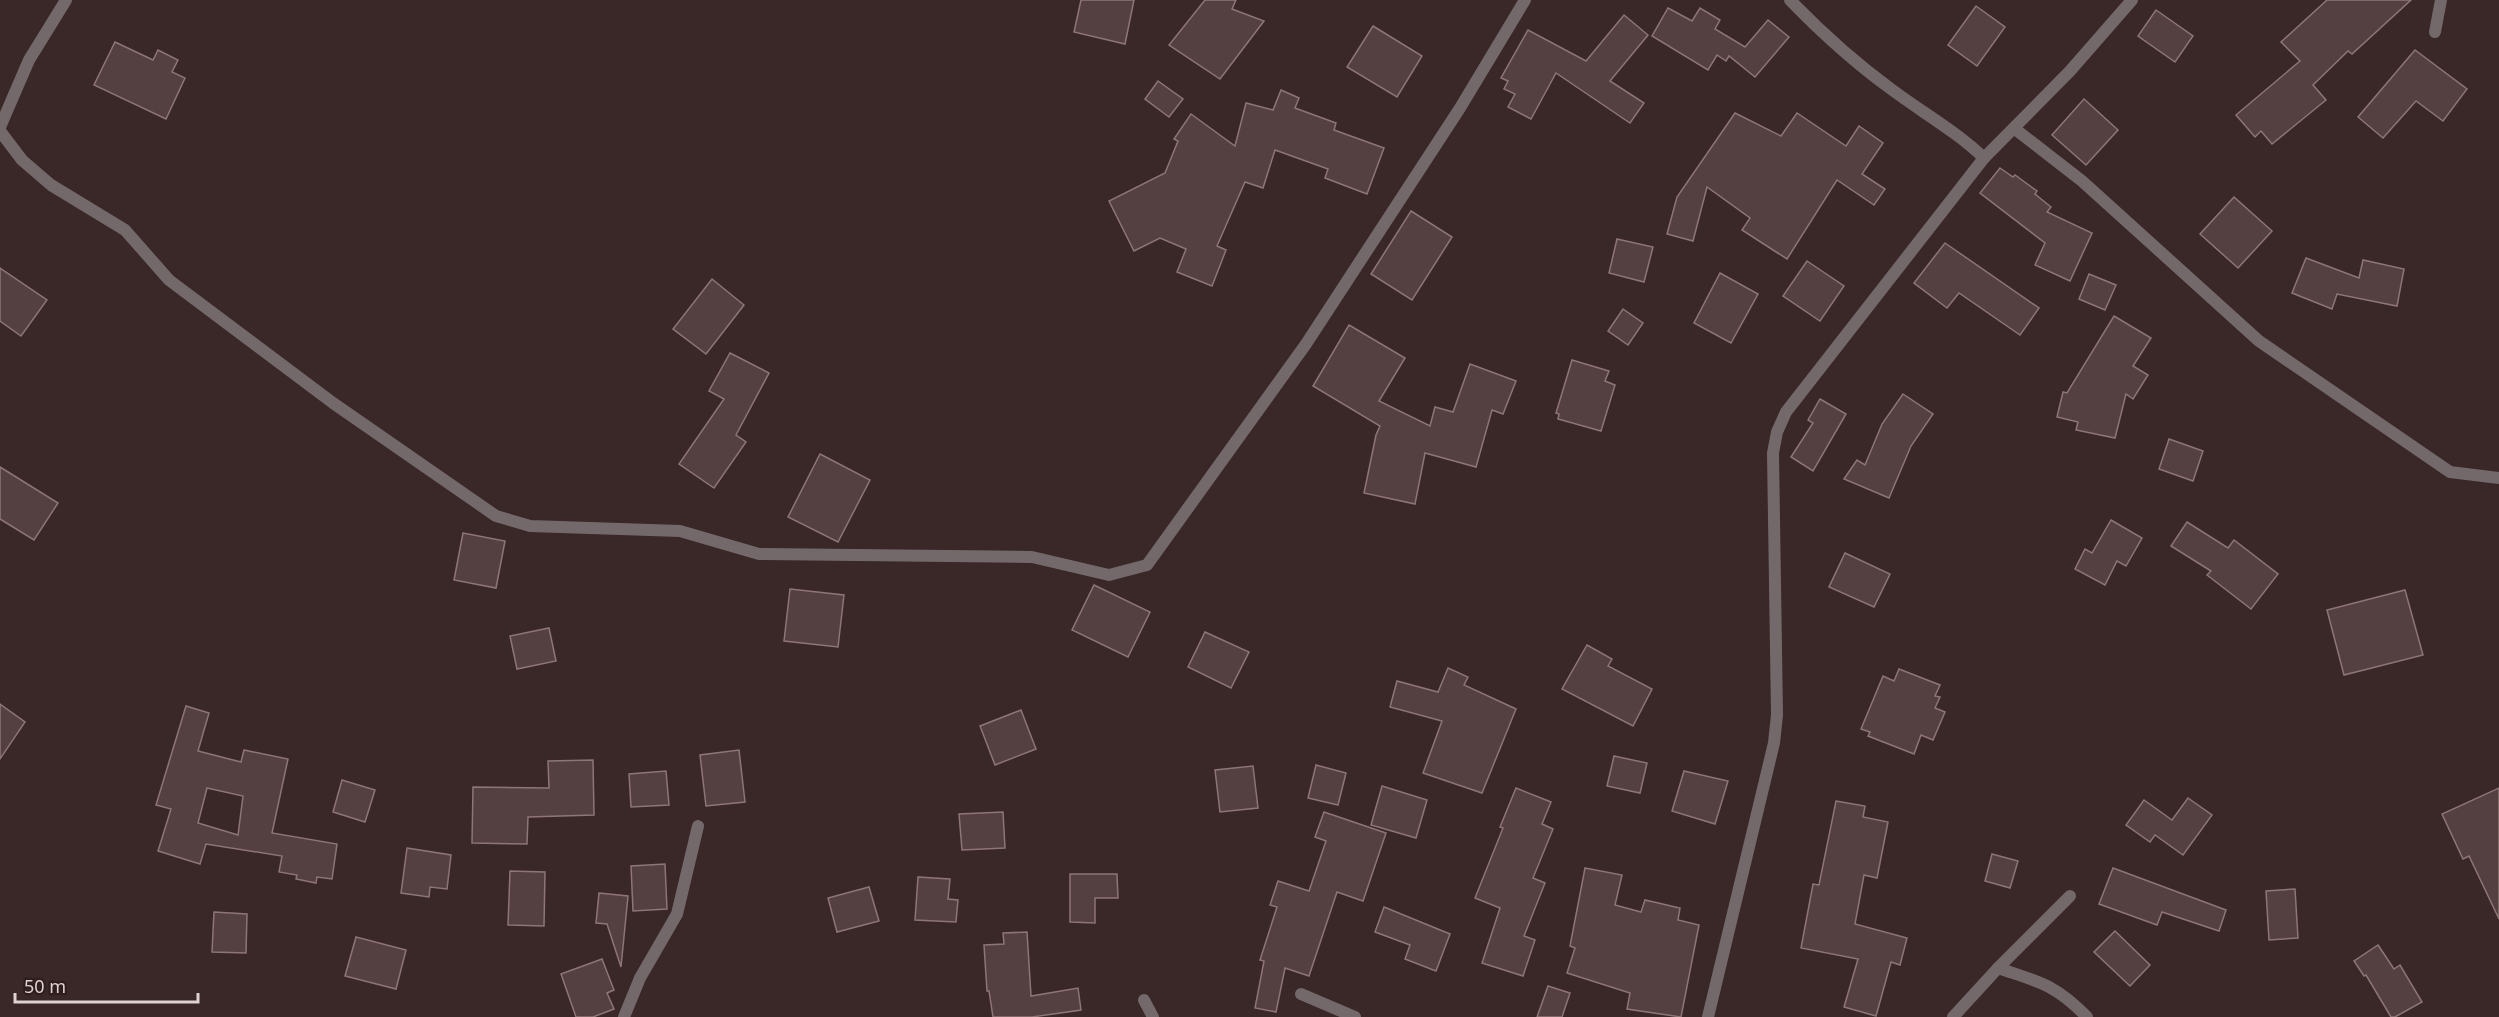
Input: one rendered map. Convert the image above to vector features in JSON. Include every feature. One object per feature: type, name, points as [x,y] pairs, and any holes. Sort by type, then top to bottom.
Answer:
[{"type":"street","points":[[66,0],[29,60],[0,129],[29,166],[51,185],[125,230],[169,280],[195,300],[427,470],[496,516],[530,526],[680,531],[759,554],[1032,557],[1109,575],[1147,565],[1279,383],[1460,108],[1525,0]]},
{"type":"street","points":[[1790,0],[1842,52],[1893,90],[1961,135],[1984,158]]},
{"type":"street","points":[[1708,1017],[1774,743],[1776,646],[1773,453],[1777,432],[1786,412],[1806,384],[1984,158],[2015,129],[2132,0]]},
{"type":"street","points":[[2435,32],[2441,0]]},
{"type":"street","points":[[2015,129],[2082,181],[2259,341],[2450,472],[2499,477]]},
{"type":"street","points":[[624,1017],[640,978],[677,914],[698,826]]},
{"type":"street","points":[[1953,1017],[2070,896]]},
{"type":"street","points":[[1998,968],[2051,986],[2066,996],[2086,1017]]},
{"type":"street","points":[[1300,994],[1355,1017]]},
{"type":"street","points":[[1144,1000],[1153,1017]]},
{"type":"building","points":[[1081,0],[1134,0],[1125,44],[1074,32]]},
{"type":"building","points":[[1205,0],[1236,0],[1232,9],[1264,21],[1220,79],[1169,45]]},
{"type":"building","points":[[2327,0],[2411,0],[2352,54],[2348,51],[2313,85],[2326,100],[2272,144],[2261,131],[2255,137],[2236,115],[2300,61],[2281,42]]},
{"type":"building","points":[[1976,6],[2005,27],[1977,66],[1948,45]]},
{"type":"building","points":[[1668,8],[1692,21],[1700,8],[1720,20],[1715,29],[1745,47],[1768,20],[1789,37],[1755,77],[1729,56],[1726,61],[1717,55],[1708,70],[1652,36]]},
{"type":"building","points":[[2156,10],[2193,36],[2175,62],[2138,36]]},
{"type":"building","points":[[1624,15],[1648,35],[1610,81],[1644,103],[1630,123],[1556,73],[1531,119],[1508,107],[1515,94],[1504,89],[1508,81],[1501,78],[1528,30],[1586,61]]},
{"type":"building","points":[[1373,26],[1422,56],[1397,97],[1347,67]]},
{"type":"building","points":[[115,42],[153,60],[158,50],[178,60],[172,72],[185,78],[166,119],[94,85]]},
{"type":"building","points":[[2415,50],[2467,89],[2443,121],[2416,101],[2383,138],[2358,117]]},
{"type":"building","points":[[1158,81],[1183,99],[1169,117],[1145,99]]},
{"type":"building","points":[[1281,90],[1299,98],[1295,108],[1336,123],[1334,130],[1384,148],[1367,194],[1325,178],[1328,169],[1275,150],[1263,188],[1245,182],[1217,246],[1226,250],[1212,286],[1177,272],[1186,249],[1160,238],[1134,251],[1109,201],[1165,173],[1178,141],[1174,139],[1191,114],[1235,146],[1246,103],[1273,110]]},
{"type":"building","points":[[2084,99],[2118,130],[2086,165],[2052,135]]},
{"type":"building","points":[[1735,113],[1781,136],[1797,113],[1846,146],[1859,126],[1883,143],[1862,174],[1885,189],[1874,205],[1837,180],[1787,259],[1742,230],[1750,218],[1707,187],[1693,241],[1667,234],[1677,197]]},
{"type":"building","points":[[2000,168],[2013,177],[2015,175],[2037,191],[2035,194],[2051,207],[2047,212],[2092,233],[2070,281],[2035,265],[2045,243],[1980,193]]},
{"type":"building","points":[[2234,197],[2272,231],[2238,268],[2200,234]]},
{"type":"building","points":[[1411,211],[1452,237],[1412,300],[1371,274]]},
{"type":"building","points":[[1617,239],[1653,247],[1644,282],[1609,273]]},
{"type":"building","points":[[1945,243],[2039,308],[2020,335],[1959,293],[1947,308],[1914,283]]},
{"type":"building","points":[[2306,258],[2359,278],[2363,260],[2404,269],[2397,306],[2337,294],[2332,309],[2292,293]]},
{"type":"building","points":[[1807,261],[1844,286],[1820,321],[1783,296]]},
{"type":"building","points":[[0,268],[47,300],[21,336],[0,321]]},
{"type":"building","points":[[1720,273],[1758,294],[1731,343],[1694,323]]},
{"type":"building","points":[[2089,274],[2116,285],[2105,310],[2079,299]]},
{"type":"building","points":[[712,279],[744,305],[706,354],[673,329]]},
{"type":"building","points":[[1623,309],[1643,323],[1628,345],[1608,331]]},
{"type":"building","points":[[2114,316],[2151,338],[2133,366],[2148,375],[2133,399],[2126,394],[2115,438],[2076,430],[2078,422],[2057,417],[2063,392],[2067,393]]},
{"type":"building","points":[[1349,325],[1405,358],[1379,401],[1430,426],[1435,407],[1453,412],[1470,364],[1516,381],[1503,414],[1492,410],[1476,467],[1425,453],[1415,504],[1364,493],[1376,435],[1380,426],[1313,386]]},
{"type":"building","points":[[730,353],[769,373],[736,435],[746,442],[714,488],[679,464],[724,399],[709,391]]},
{"type":"building","points":[[1572,360],[1609,371],[1605,381],[1615,385],[1601,431],[1558,419],[1559,414],[1556,413]]},
{"type":"building","points":[[1903,394],[1933,414],[1911,446],[1889,498],[1844,479],[1857,460],[1865,465],[1882,424]]},
{"type":"building","points":[[1820,399],[1846,414],[1813,471],[1791,457],[1813,423],[1808,420]]},
{"type":"building","points":[[2169,439],[2203,451],[2193,481],[2159,469]]},
{"type":"building","points":[[820,454],[870,480],[838,542],[788,517]]},
{"type":"building","points":[[0,467],[58,503],[34,540],[0,519]]},
{"type":"building","points":[[2111,520],[2142,538],[2126,566],[2117,561],[2105,585],[2075,569],[2085,549],[2092,553]]},
{"type":"building","points":[[2187,522],[2228,548],[2234,540],[2278,574],[2251,609],[2207,575],[2211,571],[2171,546]]},
{"type":"building","points":[[463,533],[505,541],[496,588],[454,580]]},
{"type":"building","points":[[1845,553],[1890,574],[1874,607],[1829,587]]},
{"type":"building","points":[[1094,585],[1150,612],[1128,657],[1072,630]]},
{"type":"building","points":[[790,589],[844,595],[838,647],[784,641]]},
{"type":"building","points":[[2405,590],[2423,655],[2344,675],[2327,610]]},
{"type":"building","points":[[549,628],[556,661],[517,669],[510,636]]},
{"type":"building","points":[[1205,632],[1249,652],[1231,688],[1188,667]]},
{"type":"building","points":[[1587,645],[1612,659],[1608,666],[1652,689],[1633,726],[1562,689]]},
{"type":"building","points":[[1448,668],[1468,677],[1464,685],[1516,709],[1482,793],[1423,773],[1442,721],[1390,707],[1397,681],[1438,692]]},
{"type":"building","points":[[1899,669],[1940,685],[1935,696],[1940,697],[1935,708],[1945,712],[1933,740],[1921,735],[1914,754],[1868,736],[1870,732],[1861,729],[1883,676],[1894,681]]},
{"type":"building","points":[[0,704],[25,722],[0,759]]},
{"type":"building","points":[[186,706],[209,713],[198,751],[241,762],[244,750],[288,759],[272,833],[337,844],[332,879],[317,877],[316,883],[296,879],[297,875],[279,872],[282,856],[206,844],[200,864],[158,851],[171,809],[156,805]],"holes":[[[207,788],[243,796],[238,835],[198,823]]]},
{"type":"building","points":[[1021,710],[1036,749],[995,765],[980,726]]},
{"type":"building","points":[[739,750],[745,802],[706,806],[700,755]]},
{"type":"building","points":[[1614,756],[1647,763],[1640,793],[1607,786]]},
{"type":"building","points":[[593,760],[594,815],[528,817],[527,844],[472,843],[473,787],[549,788],[548,761]]},
{"type":"building","points":[[1316,765],[1346,773],[1338,805],[1308,798]]},
{"type":"building","points":[[1253,766],[1258,808],[1220,812],[1215,770]]},
{"type":"building","points":[[666,771],[669,805],[631,807],[629,774]]},
{"type":"building","points":[[1684,771],[1728,781],[1715,824],[1672,811]]},
{"type":"building","points":[[342,780],[375,790],[365,822],[333,812]]},
{"type":"building","points":[[1382,786],[1427,800],[1416,838],[1371,825]]},
{"type":"building","points":[[1516,788],[1551,802],[1542,824],[1553,829],[1533,878],[1545,883],[1524,936],[1535,940],[1523,976],[1482,963],[1500,908],[1475,898]]},
{"type":"building","points":[[2499,788],[2499,919],[2469,856],[2463,859],[2442,814]]},
{"type":"building","points":[[2188,798],[2212,815],[2183,855],[2155,835],[2150,842],[2126,825],[2144,800],[2172,820]]},
{"type":"building","points":[[1836,801],[1865,806],[1863,817],[1888,822],[1877,878],[1864,875],[1855,924],[1907,938],[1900,965],[1891,962],[1876,1016],[1844,1007],[1858,959],[1801,948],[1813,884],[1819,885]]},
{"type":"building","points":[[1003,812],[1005,848],[962,850],[959,814]]},
{"type":"building","points":[[1324,812],[1386,833],[1363,901],[1337,892],[1309,976],[1285,968],[1276,1012],[1255,1008],[1264,961],[1260,960],[1277,907],[1270,905],[1278,881],[1309,891],[1326,841],[1315,837]]},
{"type":"building","points":[[407,848],[451,855],[447,889],[430,887],[429,897],[401,893]]},
{"type":"building","points":[[1992,854],[2018,861],[2010,888],[1985,881]]},
{"type":"building","points":[[665,864],[667,909],[633,911],[631,866]]},
{"type":"building","points":[[1585,868],[1622,875],[1615,905],[1641,912],[1645,900],[1680,908],[1678,920],[1699,925],[1681,1017],[1627,1009],[1630,993],[1567,973],[1575,948],[1570,946]]},
{"type":"building","points":[[2113,868],[2226,910],[2219,931],[2162,912],[2157,925],[2099,904]]},
{"type":"building","points":[[510,871],[545,872],[544,926],[508,925]]},
{"type":"building","points":[[1070,874],[1117,874],[1118,898],[1095,898],[1095,923],[1070,922]]},
{"type":"building","points":[[918,877],[950,879],[948,899],[958,900],[956,922],[915,920]]},
{"type":"building","points":[[869,887],[879,921],[837,932],[828,898]]},
{"type":"building","points":[[2295,889],[2298,938],[2269,940],[2266,891]]},
{"type":"building","points":[[599,893],[628,896],[621,967],[607,924],[596,923]]},
{"type":"building","points":[[1384,907],[1450,934],[1436,971],[1405,959],[1410,945],[1375,932]]},
{"type":"building","points":[[214,912],[247,914],[246,953],[212,952]]},
{"type":"building","points":[[2115,931],[2150,965],[2130,986],[2094,952]]},
{"type":"building","points":[[1027,932],[1031,996],[1078,988],[1081,1010],[1032,1017],[993,1017],[989,991],[987,991],[984,945],[1004,944],[1003,933]]},
{"type":"building","points":[[356,937],[406,950],[396,989],[345,976]]},
{"type":"building","points":[[2378,945],[2394,969],[2400,965],[2422,1002],[2395,1017],[2391,1017],[2366,975],[2364,976],[2354,961]]},
{"type":"building","points":[[602,959],[614,990],[607,993],[614,1009],[593,1017],[576,1017],[561,974]]},
{"type":"building","points":[[1548,986],[1570,993],[1562,1017],[1537,1017]]}]
